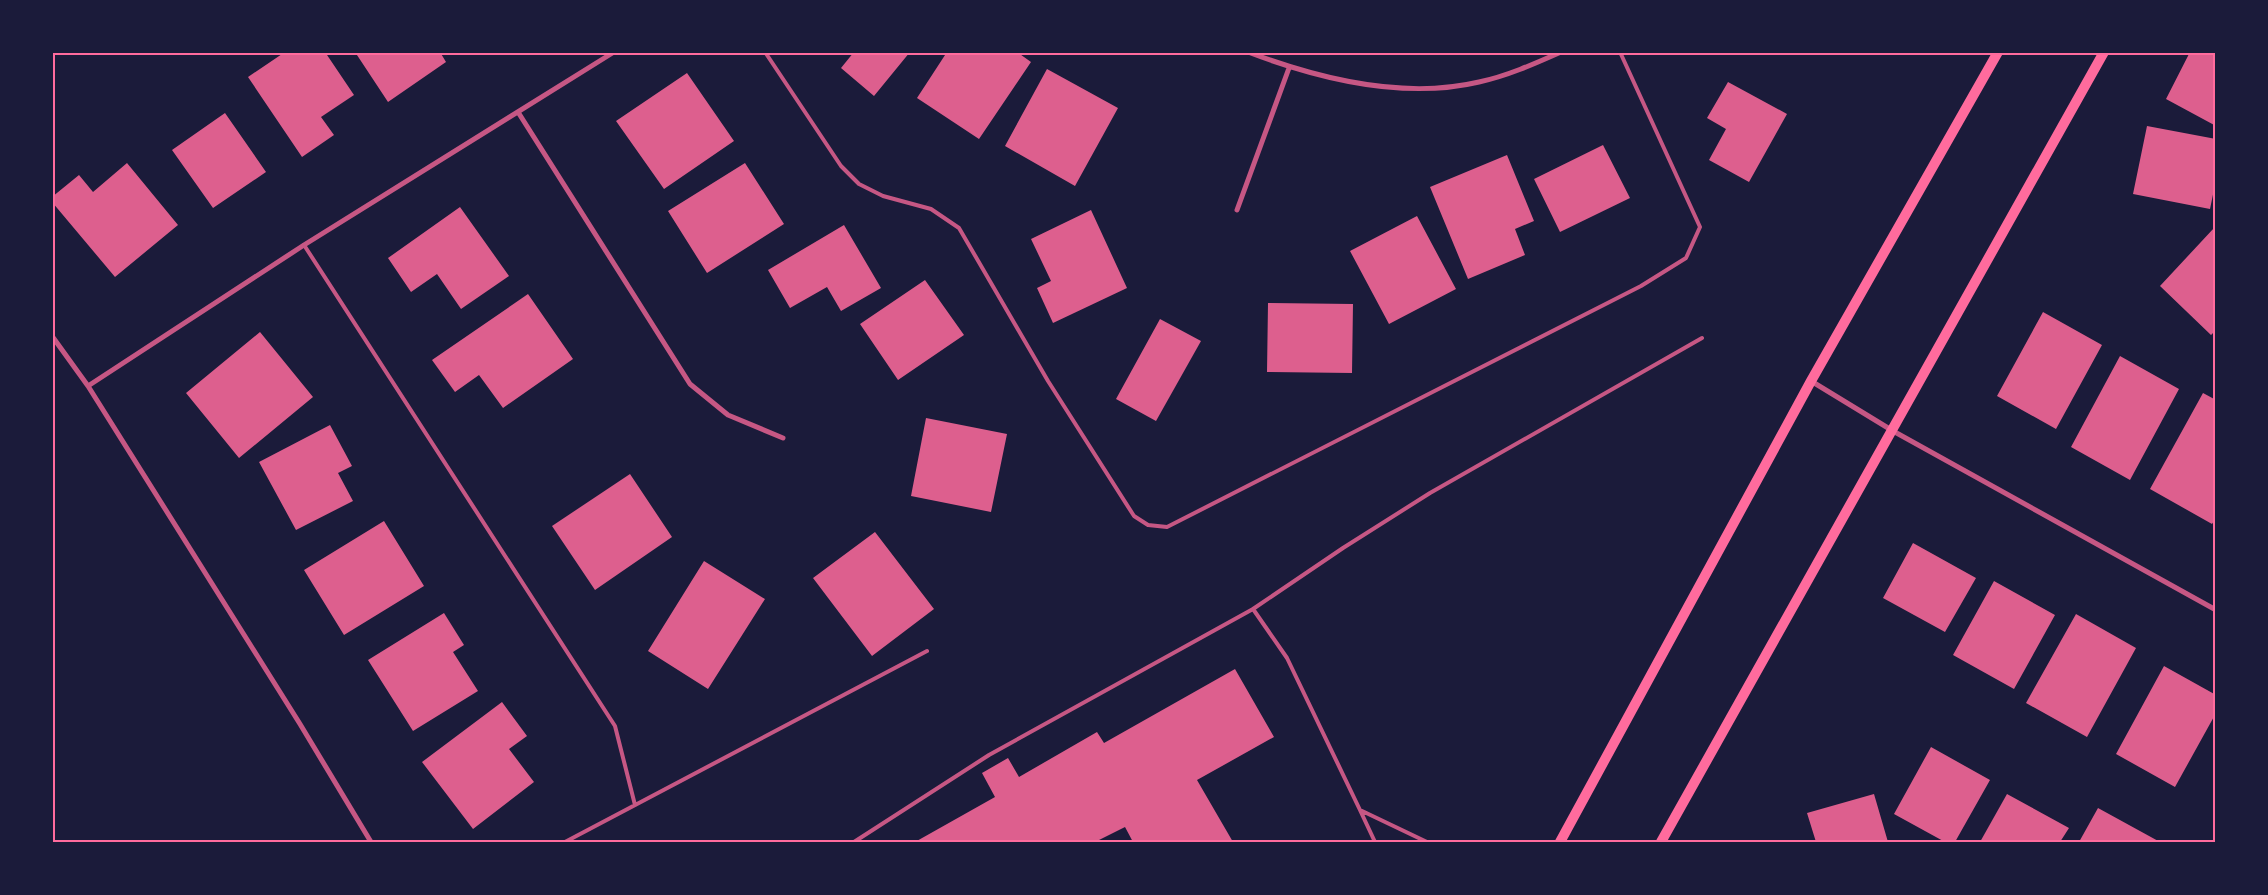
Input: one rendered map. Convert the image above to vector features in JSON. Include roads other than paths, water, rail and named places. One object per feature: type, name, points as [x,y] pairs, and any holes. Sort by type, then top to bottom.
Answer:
[{"type":"main road","points":[[1560,842],[1811,381],[1998,52]]},
{"type":"main road","points":[[1661,842],[2104,52]]},
{"type":"street","points":[[88,386],[304,245],[614,52]]},
{"type":"street","points":[[1248,52],[1289,68],[1372,85],[1427,89],[1477,83],[1517,72],[1561,52]]},
{"type":"street","points":[[1237,210],[1289,68]]},
{"type":"street","points":[[518,112],[690,384],[728,415],[783,438]]},
{"type":"street","points":[[52,336],[88,386],[300,724],[371,842]]},
{"type":"street","points":[[1811,381],[1893,431],[2216,610]]},
{"type":"lane","points":[[765,52],[841,166],[859,184],[883,196],[931,209],[959,228],[1048,381],[1134,516],[1148,525],[1167,527],[1641,286],[1686,258],[1700,228],[1620,52]]},
{"type":"lane","points":[[304,245],[615,726],[635,805]]},
{"type":"lane","points":[[854,842],[989,755],[1253,609],[1343,548],[1430,493],[1702,338]]},
{"type":"lane","points":[[1253,609],[1287,658],[1375,842]]},
{"type":"lane","points":[[565,842],[927,651]]},
{"type":"lane","points":[[1360,810],[1427,842]]}]
